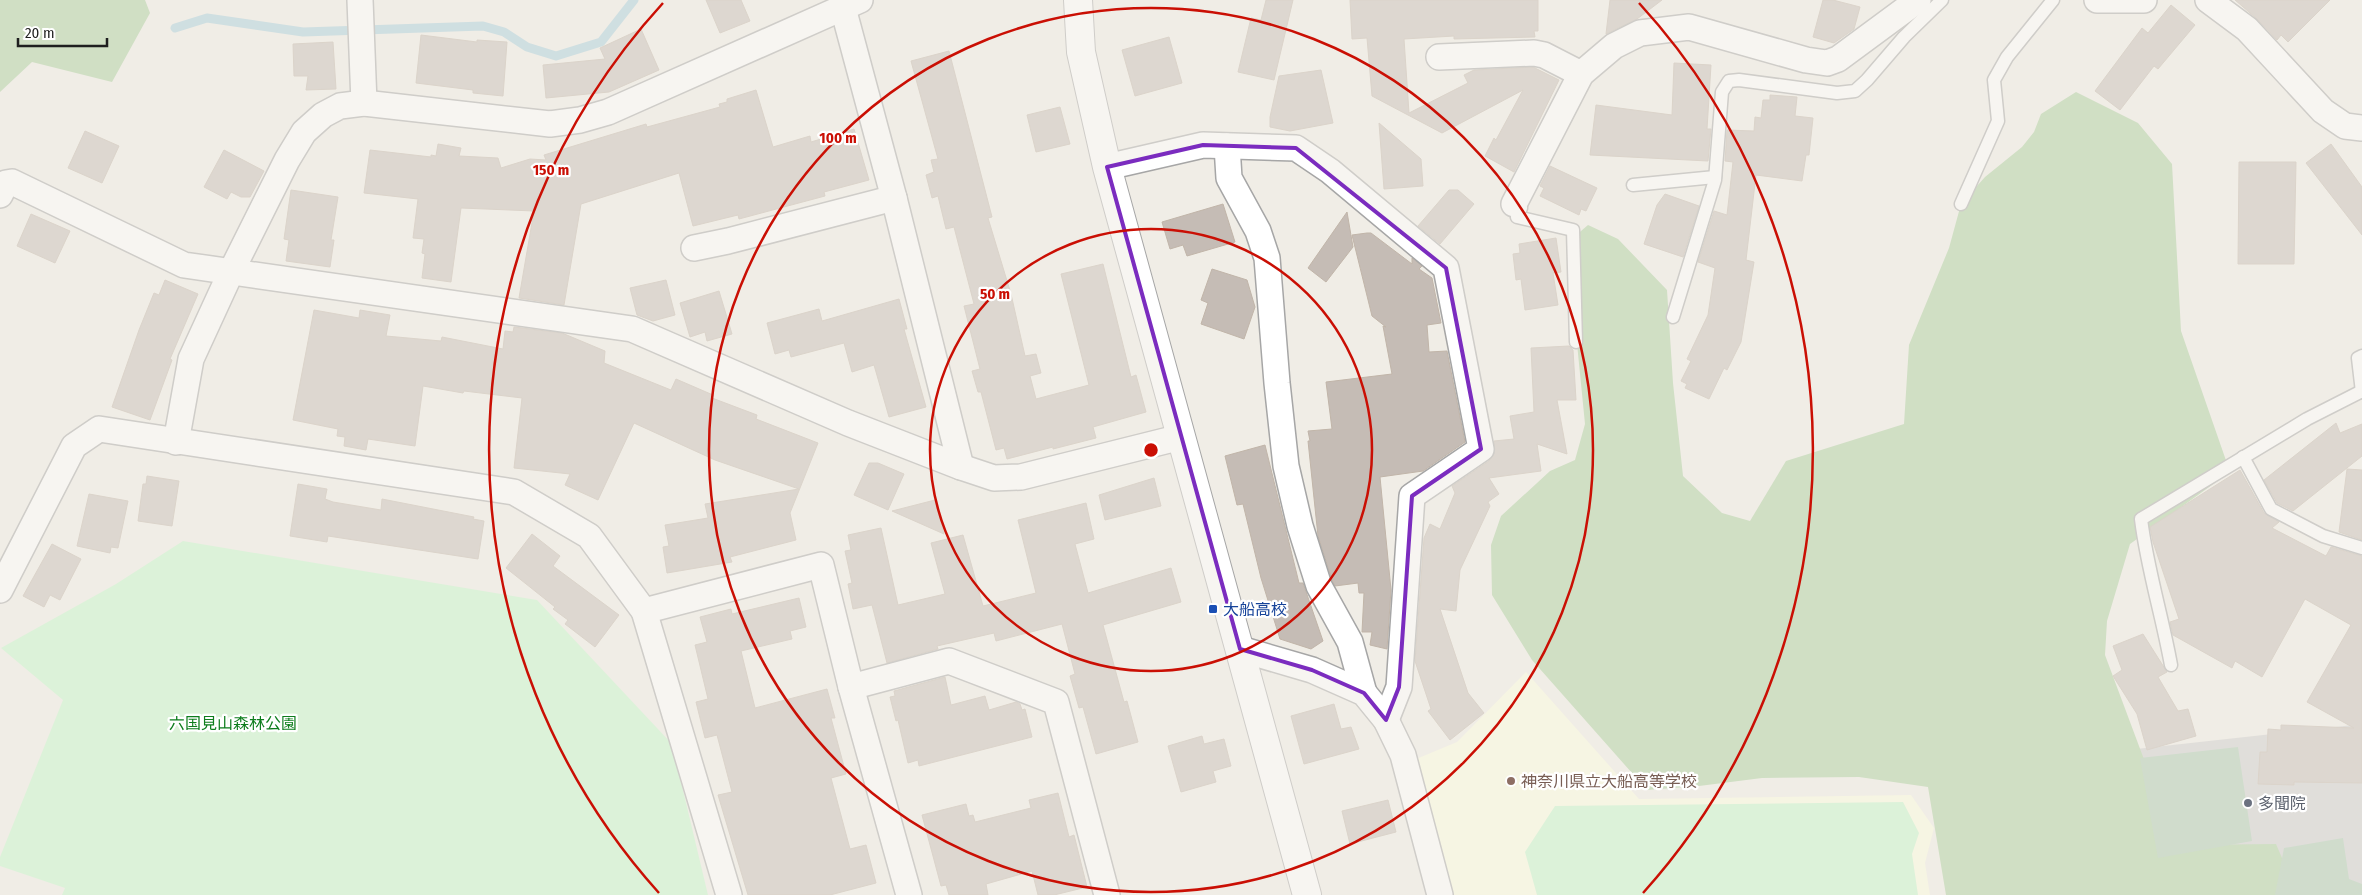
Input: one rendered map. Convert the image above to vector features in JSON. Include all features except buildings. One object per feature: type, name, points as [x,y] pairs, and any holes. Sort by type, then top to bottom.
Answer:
[{"type":"street","points":[[360,0],[364,103]]},
{"type":"street","points":[[1078,0],[1081,52],[1107,167],[1307,895]]},
{"type":"street","points":[[1514,204],[1582,74],[1609,50],[1640,33],[1689,28],[1806,60],[1827,63],[1838,59],[1918,0]]},
{"type":"street","points":[[2097,0],[2144,0]]},
{"type":"street","points":[[2208,0],[2248,29],[2323,111],[2345,126],[2362,128]]},
{"type":"street","points":[[176,442],[191,359],[231,272],[287,160],[304,132],[323,115],[340,106],[364,103],[550,124],[580,120],[608,112],[852,4],[894,198],[961,466]]},
{"type":"street","points":[[1439,57],[1534,52],[1582,74]]},
{"type":"street","points":[[1107,167],[1203,145],[1296,148],[1330,171],[1446,268],[1481,449],[1412,496],[1399,687],[1386,720]]},
{"type":"street","points":[[1227,146],[1229,178],[1258,231],[1268,258],[1285,457],[1300,526],[1319,586],[1350,642],[1364,693],[1386,720],[1403,755],[1440,895]]},
{"type":"street","points":[[0,195],[6,183],[12,182],[184,265],[632,329],[763,384],[848,423],[994,478],[1021,477],[1181,437]]},
{"type":"street","points":[[694,248],[894,198]]},
{"type":"street","points":[[0,590],[74,446],[99,429],[176,442],[344,464],[514,492],[590,536],[644,611],[729,895]]},
{"type":"street","points":[[644,611],[821,565],[851,687],[909,895]]},
{"type":"street","points":[[1240,649],[1312,670],[1364,693]]},
{"type":"street","points":[[851,687],[949,661],[1056,702],[1107,895]]},
{"type":"lane","points":[[1673,317],[1715,177],[1722,92],[1729,81],[1739,80],[1837,93],[1855,91],[1867,80],[1904,36],[1942,0]]},
{"type":"lane","points":[[1961,204],[1998,121],[1994,80],[2007,57],[2053,0]]},
{"type":"lane","points":[[1633,185],[1715,177]]},
{"type":"lane","points":[[1514,204],[1521,208],[1517,217],[1573,230],[1576,342]]},
{"type":"lane","points":[[2171,664],[2162,616],[2146,557],[2142,518],[2243,457],[2362,391],[2358,358],[2362,356]]},
{"type":"lane","points":[[2243,457],[2271,509],[2323,536],[2362,548]]},
{"type":"highlighted area","points":[[1203,145],[1296,148],[1446,268],[1481,449],[1412,496],[1399,687],[1386,720],[1364,693],[1312,670],[1240,649],[1107,167]]},
{"type":"shaded area","name":"神奈川県立大船高等学校","points":[[1526,672],[1639,799],[1911,795],[1934,828],[1925,863],[1930,895],[1428,895],[1397,767],[1457,742]]},
{"type":"shaded area","name":"多聞院","points":[[2362,724],[2362,895],[2145,878],[2127,750]]},
{"type":"shaded area","points":[[2238,747],[2252,841],[2158,858],[2140,758]]},
{"type":"shaded area","points":[[2343,838],[2349,879],[2362,884],[2362,895],[2275,895],[2284,848]]},
{"type":"green space","points":[[0,0],[145,0],[150,13],[112,82],[32,62],[0,92]]},
{"type":"green space","points":[[2076,92],[2138,123],[2172,164],[2181,331],[2230,472],[2130,544],[2107,621],[2105,655],[2176,845],[2276,844],[2289,874],[2292,895],[1946,895],[1928,787],[1859,777],[1762,778],[1647,790],[1532,660],[1492,595],[1491,545],[1501,516],[1550,471],[1575,460],[1585,424],[1567,243],[1588,225],[1618,239],[1667,290],[1673,383],[1683,476],[1722,513],[1750,521],[1786,461],[1904,424],[1909,345],[1949,248],[1961,204],[1985,177],[2022,147],[2034,132],[2041,114]]},
{"type":"green space","name":"六国見山森林公園","points":[[183,541],[537,600],[672,744],[708,895],[62,895],[65,888],[0,866],[0,857],[63,700],[1,648],[116,584]]},
{"type":"green space","points":[[1903,802],[1919,833],[1912,854],[1918,895],[1537,895],[1525,852],[1555,806]]},
{"type":"waterway","points":[[175,28],[207,18],[303,32],[483,26],[504,32],[527,47],[556,56],[601,42],[634,0]]},
{"type":"place","name":"大船高校","points":[[1213,609]]},
{"type":"place","name":"神奈川県立大船高等学校","points":[[1511,781]]},
{"type":"place","name":"多聞院","points":[[2248,803]]}]
